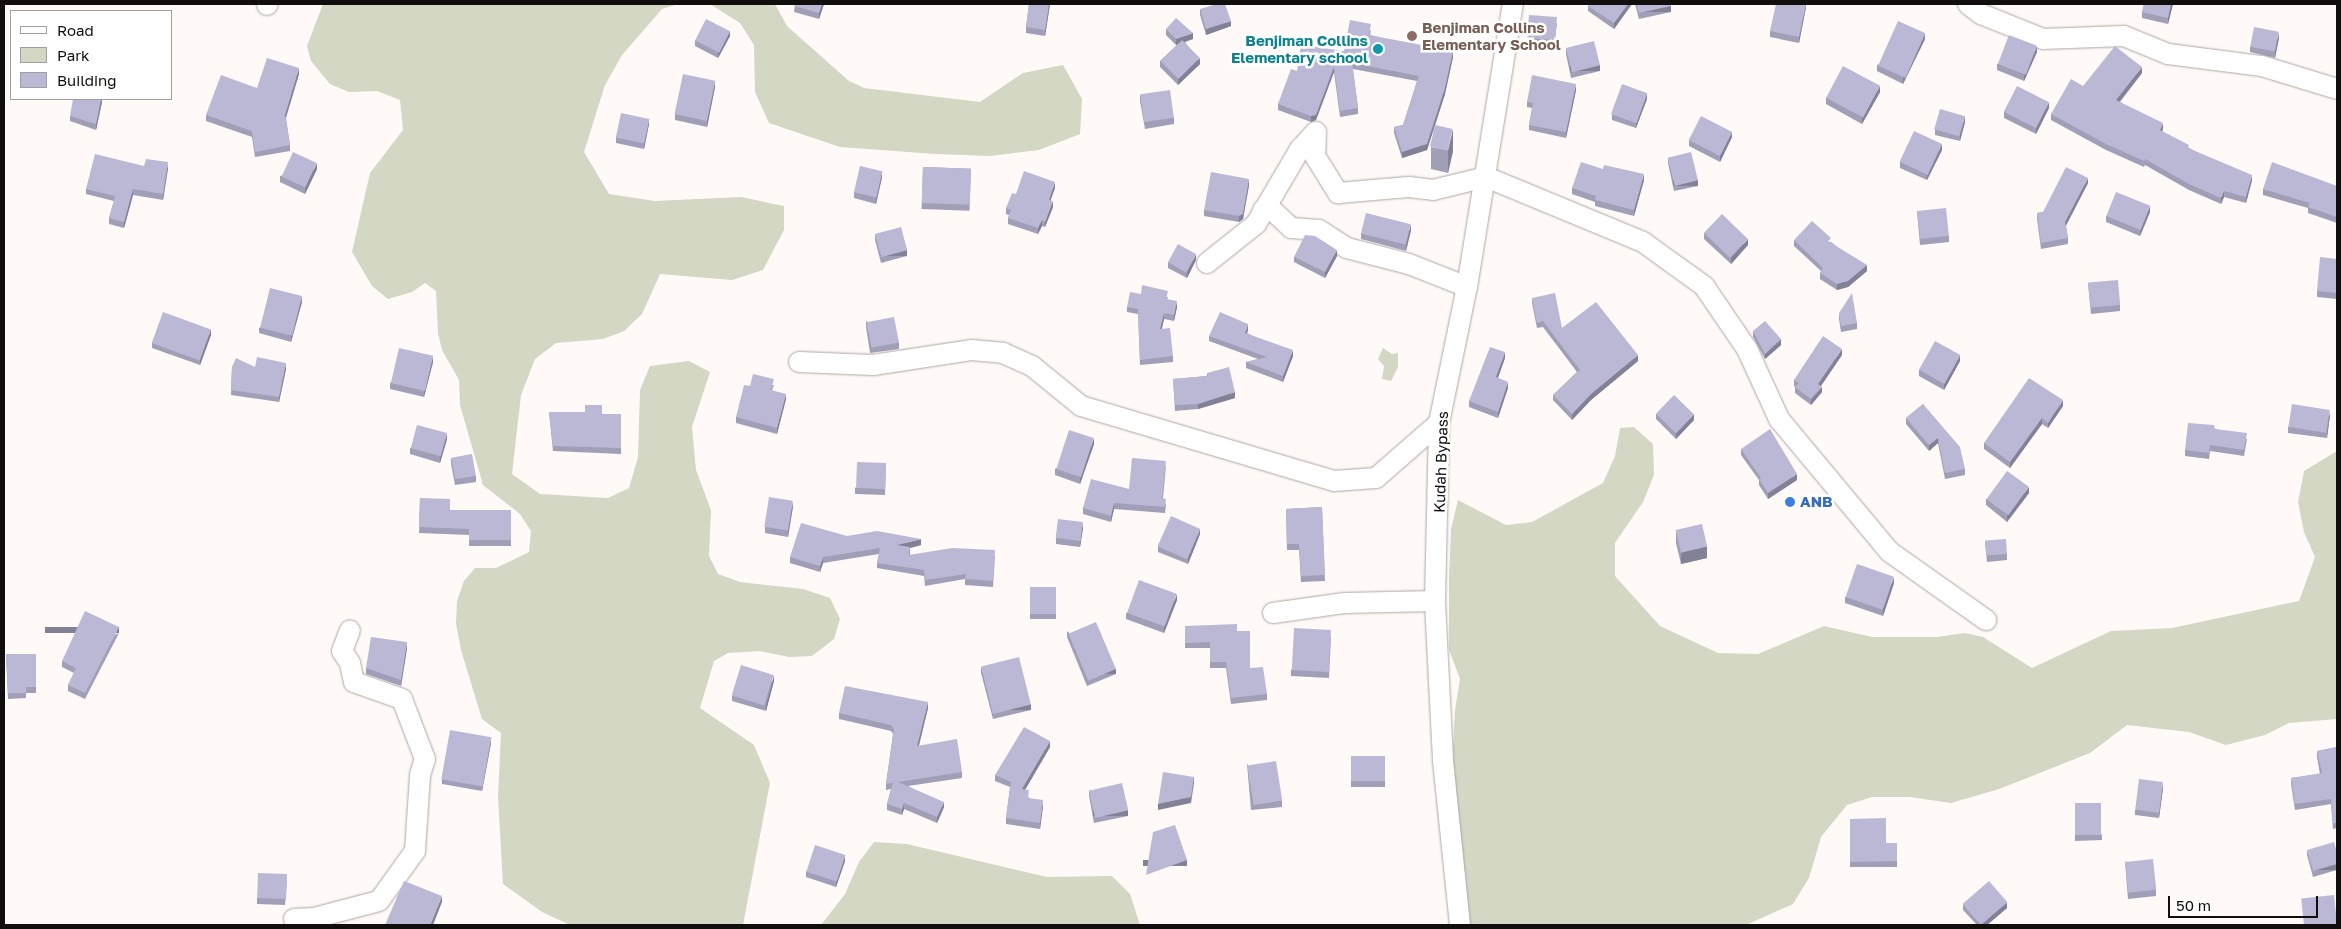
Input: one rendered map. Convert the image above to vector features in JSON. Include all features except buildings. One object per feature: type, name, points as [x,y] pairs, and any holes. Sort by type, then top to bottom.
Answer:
[{"type":"street","name":"Kudah Bypass","points":[[1460,925],[1443,760],[1435,601],[1439,423],[1467,286],[1514,4]]},
{"type":"street","points":[[1968,4],[1980,14],[2043,38],[2124,36],[2168,54],[2262,66],[2337,90]]},
{"type":"street","points":[[1207,264],[1256,224],[1300,149],[1316,132],[1315,156],[1338,193],[1409,187],[1433,190],[1486,177],[1643,242],[1704,286],[1747,349],[1779,419],[1802,450],[1890,552],[1986,620]]},
{"type":"street","points":[[1264,210],[1273,212],[1291,228],[1319,230],[1346,248],[1409,264],[1467,286]]},
{"type":"street","points":[[799,362],[873,365],[971,350],[1003,353],[1032,366],[1081,406],[1334,481],[1376,478],[1439,423]]},
{"type":"street","points":[[1273,613],[1345,603],[1435,601]]},
{"type":"street","points":[[294,919],[314,918],[379,901],[415,852],[420,774],[425,759],[402,699],[354,682],[342,651],[350,630]]},
{"type":"green space","points":[[323,4],[678,4],[662,9],[622,55],[605,85],[584,152],[609,194],[655,201],[741,197],[784,206],[784,230],[763,270],[732,280],[660,274],[642,314],[624,331],[603,339],[556,343],[535,359],[521,395],[512,474],[540,494],[608,498],[629,488],[638,457],[640,390],[650,366],[689,361],[710,372],[692,427],[696,470],[711,510],[709,556],[718,574],[740,582],[803,589],[830,598],[840,619],[834,639],[812,656],[789,657],[760,651],[728,653],[714,661],[700,708],[754,745],[770,783],[743,925],[570,925],[542,912],[503,884],[498,797],[501,733],[482,719],[461,650],[456,624],[457,601],[464,581],[475,568],[496,568],[529,552],[531,531],[520,514],[483,485],[460,405],[459,380],[442,350],[438,333],[436,291],[425,283],[412,292],[388,299],[372,286],[352,252],[370,173],[403,130],[400,100],[377,91],[349,92],[330,84],[311,61],[307,46]]},
{"type":"green space","points":[[710,4],[775,4],[787,26],[849,81],[864,88],[980,102],[1023,73],[1063,65],[1082,99],[1080,134],[1039,150],[990,156],[840,147],[769,123],[755,92],[754,45],[740,23]]},
{"type":"green space","points":[[1383,348],[1392,354],[1398,353],[1398,367],[1391,381],[1382,379],[1384,366],[1378,359]]},
{"type":"green space","points":[[1634,427],[1653,444],[1654,475],[1643,502],[1615,543],[1615,576],[1660,626],[1718,653],[1758,654],[1824,626],[1872,637],[1937,637],[1965,633],[1983,637],[2032,668],[2111,631],[2172,628],[2299,601],[2315,557],[2304,532],[2298,502],[2304,471],[2337,451],[2337,719],[2289,723],[2265,735],[2226,745],[2189,732],[2127,725],[2090,753],[1999,789],[1951,803],[1910,797],[1872,797],[1847,805],[1821,837],[1809,878],[1793,904],[1746,925],[1469,925],[1451,788],[1455,710],[1460,679],[1449,650],[1449,578],[1451,529],[1458,500],[1506,525],[1532,522],[1603,483],[1615,456],[1620,428]]},
{"type":"green space","points":[[874,842],[907,844],[1047,877],[1112,876],[1130,894],[1140,925],[821,925],[845,894],[859,862]]},
{"type":"place","name":"Benjiman Collins Elementary School","points":[[1412,36]]},
{"type":"place","name":"Benjiman Collins Elementary school","points":[[1378,49]]},
{"type":"place","name":"ANB","points":[[1790,502]]}]
